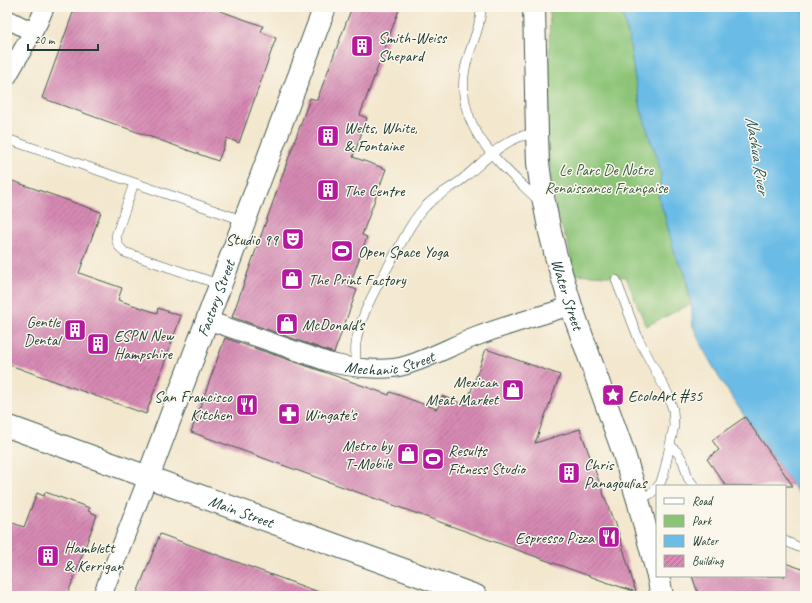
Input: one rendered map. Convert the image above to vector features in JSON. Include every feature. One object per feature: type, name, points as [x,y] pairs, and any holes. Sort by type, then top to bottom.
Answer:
[{"type":"main road","name":"Factory Street","points":[[148,477],[325,7]]},
{"type":"main road","name":"Water Street","points":[[534,7],[536,134],[538,163],[545,207],[556,256],[571,306],[620,444],[638,500],[656,568]]},
{"type":"main road","name":"Main Street","points":[[7,426],[476,596]]},
{"type":"main road","points":[[658,577],[662,596]]},
{"type":"street","points":[[7,77],[33,32],[45,7]]},
{"type":"street","points":[[7,19],[33,32]]},
{"type":"street","name":"Mechanic Street","points":[[207,320],[338,365],[356,368],[386,368],[406,366],[476,336],[571,306]]},
{"type":"street","points":[[102,596],[148,477]]},
{"type":"lane","points":[[481,7],[480,21],[466,68],[464,85],[466,107],[471,121],[481,140],[491,154],[545,207]]},
{"type":"lane","points":[[356,368],[356,343],[365,314],[378,286],[414,222],[426,206],[432,200],[462,180],[491,154],[506,143],[520,137],[536,134]]},
{"type":"lane","points":[[7,139],[245,221]]},
{"type":"lane","points":[[134,183],[116,236],[118,245],[124,252],[221,285]]},
{"type":"lane","points":[[616,280],[639,340],[668,394],[674,414],[674,426],[664,473],[659,485]]},
{"type":"lane","points":[[670,445],[683,461],[688,478],[693,485]]},
{"type":"lane","points":[[638,500],[650,494],[656,489]]},
{"type":"lane","points":[[786,541],[805,550]]},
{"type":"green space","name":"Le Parc De Notre Renaissance Française","points":[[550,7],[622,7],[622,13],[629,38],[641,109],[656,154],[661,175],[659,196],[660,203],[676,258],[684,271],[691,304],[646,326],[626,277],[574,274],[568,243],[556,213],[547,151]]},
{"type":"water","name":"Nashua River","points":[[622,7],[805,7],[805,503],[720,379],[701,345],[693,326],[687,281],[684,270],[676,258],[660,203],[659,196],[661,174],[641,109],[629,38],[622,13]]},
{"type":"building","points":[[75,7],[209,7],[263,26],[261,32],[276,38],[239,143],[227,138],[218,161],[42,98]]},
{"type":"building","points":[[352,7],[400,7],[360,115],[367,118],[353,157],[386,169],[362,235],[367,237],[349,287],[357,290],[334,353],[232,317],[310,98],[317,100]]},
{"type":"building","points":[[7,179],[101,212],[79,273],[122,288],[118,300],[157,313],[158,308],[181,316],[146,414],[7,364]]},
{"type":"building","points":[[225,338],[389,395],[390,392],[437,409],[442,396],[466,405],[486,349],[560,375],[535,443],[580,429],[613,520],[615,521],[636,592],[191,432]]},
{"type":"building","points":[[745,417],[793,486],[725,485],[707,459],[719,450],[712,440]]},
{"type":"building","name":"Hamblett & Kerrigan","points":[[45,492],[90,508],[88,511],[97,515],[67,596],[7,596],[7,521],[24,527],[37,493],[44,496]]},
{"type":"building","points":[[160,534],[324,594],[323,596],[136,596]]},
{"type":"building","points":[[786,563],[805,570],[805,596],[699,596],[692,577],[786,577]]},
{"type":"place","name":"Smith-Weiss Shepard","points":[[362,46]]},
{"type":"place","name":"Welts, White, & Fontaine","points":[[328,136]]},
{"type":"place","name":"The Centre","points":[[328,190]]},
{"type":"place","name":"Studio 99","points":[[293,239]]},
{"type":"place","name":"Open Space Yoga","points":[[342,251]]},
{"type":"place","name":"The Print Factory","points":[[292,279]]},
{"type":"place","name":"McDonald's","points":[[287,324]]},
{"type":"place","name":"Gentle Dental","points":[[75,330]]},
{"type":"place","name":"ESPN New Hampshire","points":[[98,344]]},
{"type":"place","name":"Mexican Meat Market","points":[[513,390]]},
{"type":"place","name":"EcoloArt #35","points":[[613,395]]},
{"type":"place","name":"San Francisco Kitchen","points":[[247,405]]},
{"type":"place","name":"Wingate's","points":[[289,414]]},
{"type":"place","name":"Metro by T-Mobile","points":[[408,454]]},
{"type":"place","name":"Results Fitness Studio","points":[[433,459]]},
{"type":"place","name":"Chris Panagoulias","points":[[569,473]]},
{"type":"place","name":"Espresso Pizza","points":[[609,537]]},
{"type":"place","name":"Hamblett & Kerrigan","points":[[48,556]]}]
